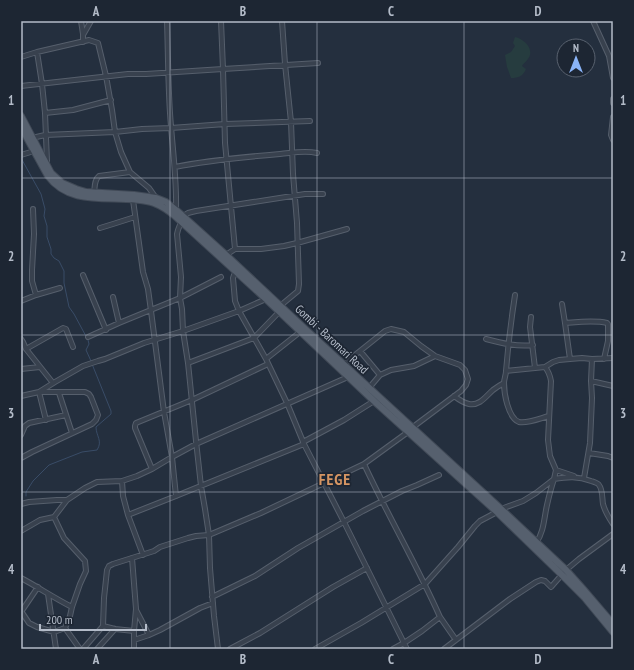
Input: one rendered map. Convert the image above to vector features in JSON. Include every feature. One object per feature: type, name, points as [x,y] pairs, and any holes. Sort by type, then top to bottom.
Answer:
[{"type":"main road","name":"Gombi - Baromari Road","points":[[21,116],[51,172],[62,183],[76,190],[94,193],[134,195],[156,198],[166,202],[176,210],[182,219],[280,309],[369,388],[378,402]]},
{"type":"main road","name":"Gombi - Baromari Road","points":[[21,127],[44,170],[52,181],[64,190],[71,194],[91,198],[133,200],[156,204],[182,219],[226,255],[266,299],[280,309],[300,332],[348,377],[410,430],[536,543],[564,573],[613,632]]},
{"type":"main road","name":"Gombi - Baromari Road","points":[[499,510],[564,573],[583,589],[613,624]]},
{"type":"street","points":[[81,21],[83,42]]},
{"type":"street","points":[[83,35],[92,21]]},
{"type":"street","points":[[167,21],[170,112],[177,198],[176,210]]},
{"type":"street","points":[[221,21],[224,124],[236,249]]},
{"type":"street","points":[[188,363],[254,338],[298,291],[297,223],[294,196],[293,153],[282,21]]},
{"type":"street","points":[[594,21],[609,56],[613,78]]},
{"type":"street","points":[[21,57],[89,40],[98,44],[111,100],[115,132],[121,152],[130,172],[149,188],[156,198]]},
{"type":"street","points":[[37,52],[45,113],[47,164]]},
{"type":"street","points":[[21,86],[128,74],[168,73],[318,63]]},
{"type":"street","points":[[45,113],[74,110],[111,100]]},
{"type":"street","points":[[613,117],[611,134],[613,140]]},
{"type":"street","points":[[32,138],[45,135],[115,132],[142,129],[310,121]]},
{"type":"street","points":[[21,155],[34,151]]},
{"type":"street","points":[[175,167],[227,158],[304,152],[317,153]]},
{"type":"street","points":[[94,193],[95,180],[99,176],[130,172]]},
{"type":"street","points":[[218,649],[212,597],[209,535],[201,486],[180,298],[181,277],[177,234],[182,219],[188,213],[305,194],[323,194]]},
{"type":"street","points":[[133,200],[143,272],[148,289],[164,412],[172,457],[176,496]]},
{"type":"street","points":[[33,209],[34,234],[32,281],[36,295]]},
{"type":"street","points":[[100,228],[135,217]]},
{"type":"street","points":[[226,255],[236,249],[272,248],[297,243],[347,229]]},
{"type":"street","points":[[240,272],[234,275],[233,278],[238,311],[266,359],[288,403],[304,443],[407,649]]},
{"type":"street","points":[[83,275],[106,330]]},
{"type":"street","points":[[88,337],[180,298],[221,277]]},
{"type":"street","points":[[21,301],[60,288]]},
{"type":"street","points":[[515,295],[504,383],[505,396],[514,419],[518,422],[525,423],[549,416]]},
{"type":"street","points":[[113,297],[119,323]]},
{"type":"street","points":[[40,392],[83,366],[154,340],[184,331],[266,299]]},
{"type":"street","points":[[562,304],[570,359]]},
{"type":"street","points":[[531,317],[530,323],[535,368]]},
{"type":"street","points":[[565,323],[607,323],[608,341],[604,359]]},
{"type":"street","points":[[26,349],[63,328],[66,329],[73,348]]},
{"type":"street","points":[[65,628],[81,649],[104,626],[104,598],[107,570],[109,566],[188,538],[209,535],[261,513],[364,464],[461,391],[466,386],[468,379],[465,370],[460,366],[435,356],[404,332],[392,329],[385,331],[344,365]]},
{"type":"street","points":[[266,359],[300,332]]},
{"type":"street","points":[[486,339],[523,346],[533,345]]},
{"type":"street","points":[[22,341],[26,349],[53,384]]},
{"type":"street","points":[[360,351],[380,375]]},
{"type":"street","points":[[369,388],[380,375],[391,370],[414,366],[435,356]]},
{"type":"street","points":[[506,371],[545,367],[559,360],[613,358]]},
{"type":"street","points":[[584,478],[589,453],[592,398],[592,359]]},
{"type":"street","points":[[152,469],[139,439],[135,426],[136,424],[192,400],[268,364]]},
{"type":"street","points":[[21,370],[40,366]]},
{"type":"street","points":[[536,543],[542,532],[547,502],[556,470],[550,456],[548,440],[551,381],[545,367]]},
{"type":"street","points":[[21,531],[32,523],[54,517],[67,500],[97,482],[122,481],[137,476],[196,444],[348,377]]},
{"type":"street","points":[[591,381],[613,386]]},
{"type":"street","points":[[454,396],[469,404],[474,404],[480,402],[504,383]]},
{"type":"street","points":[[40,392],[46,420]]},
{"type":"street","points":[[21,396],[40,392],[85,392],[92,397],[98,416],[92,424],[21,458]]},
{"type":"street","points":[[60,393],[72,433]]},
{"type":"street","points":[[128,515],[304,443],[378,402]]},
{"type":"street","points":[[21,435],[25,426],[30,423],[66,415]]},
{"type":"street","points":[[589,453],[613,458]]},
{"type":"street","points":[[364,464],[425,584],[440,617],[456,640]]},
{"type":"street","points":[[556,470],[574,477]]},
{"type":"street","points":[[212,597],[255,576],[298,548],[363,511],[402,491],[439,475]]},
{"type":"street","points":[[315,649],[425,584],[480,521],[499,510],[523,501],[554,479],[574,477],[584,478],[599,485],[606,515],[613,524]]},
{"type":"street","points":[[122,481],[123,496],[128,515],[143,555]]},
{"type":"street","points":[[21,504],[29,502],[67,500]]},
{"type":"street","points":[[38,587],[21,612],[33,625],[54,632],[65,628],[86,571],[86,566],[85,561],[64,538],[54,517]]},
{"type":"street","points":[[444,649],[510,599],[536,582],[541,580],[545,581],[551,587],[564,573],[613,534]]},
{"type":"street","points":[[132,558],[136,610],[134,649]]},
{"type":"street","points":[[230,649],[260,633],[333,587],[367,568]]},
{"type":"street","points":[[21,578],[72,607]]},
{"type":"street","points":[[48,594],[56,649]]},
{"type":"street","points":[[134,640],[160,630],[213,602]]},
{"type":"street","points":[[136,610],[149,635]]},
{"type":"street","points":[[393,649],[422,631],[440,617]]},
{"type":"street","points":[[104,626],[134,631]]},
{"type":"street","points":[[97,649],[115,629]]},
{"type":"green space","points":[[515,37],[526,43],[530,49],[530,55],[522,66],[526,69],[524,73],[518,77],[511,78],[505,55],[511,52],[515,46],[513,43]]},
{"type":"waterway","points":[[21,158],[41,194],[45,209],[44,216],[51,254],[59,261],[64,271],[64,283],[69,307],[88,340],[89,344],[86,350],[91,361]]},
{"type":"waterway","points":[[26,496],[26,492],[33,481],[49,465],[82,452],[97,450],[99,447],[96,427],[111,414],[111,411],[92,364]]},
{"type":"district","name":"FEGE","points":[[335,479]]}]
